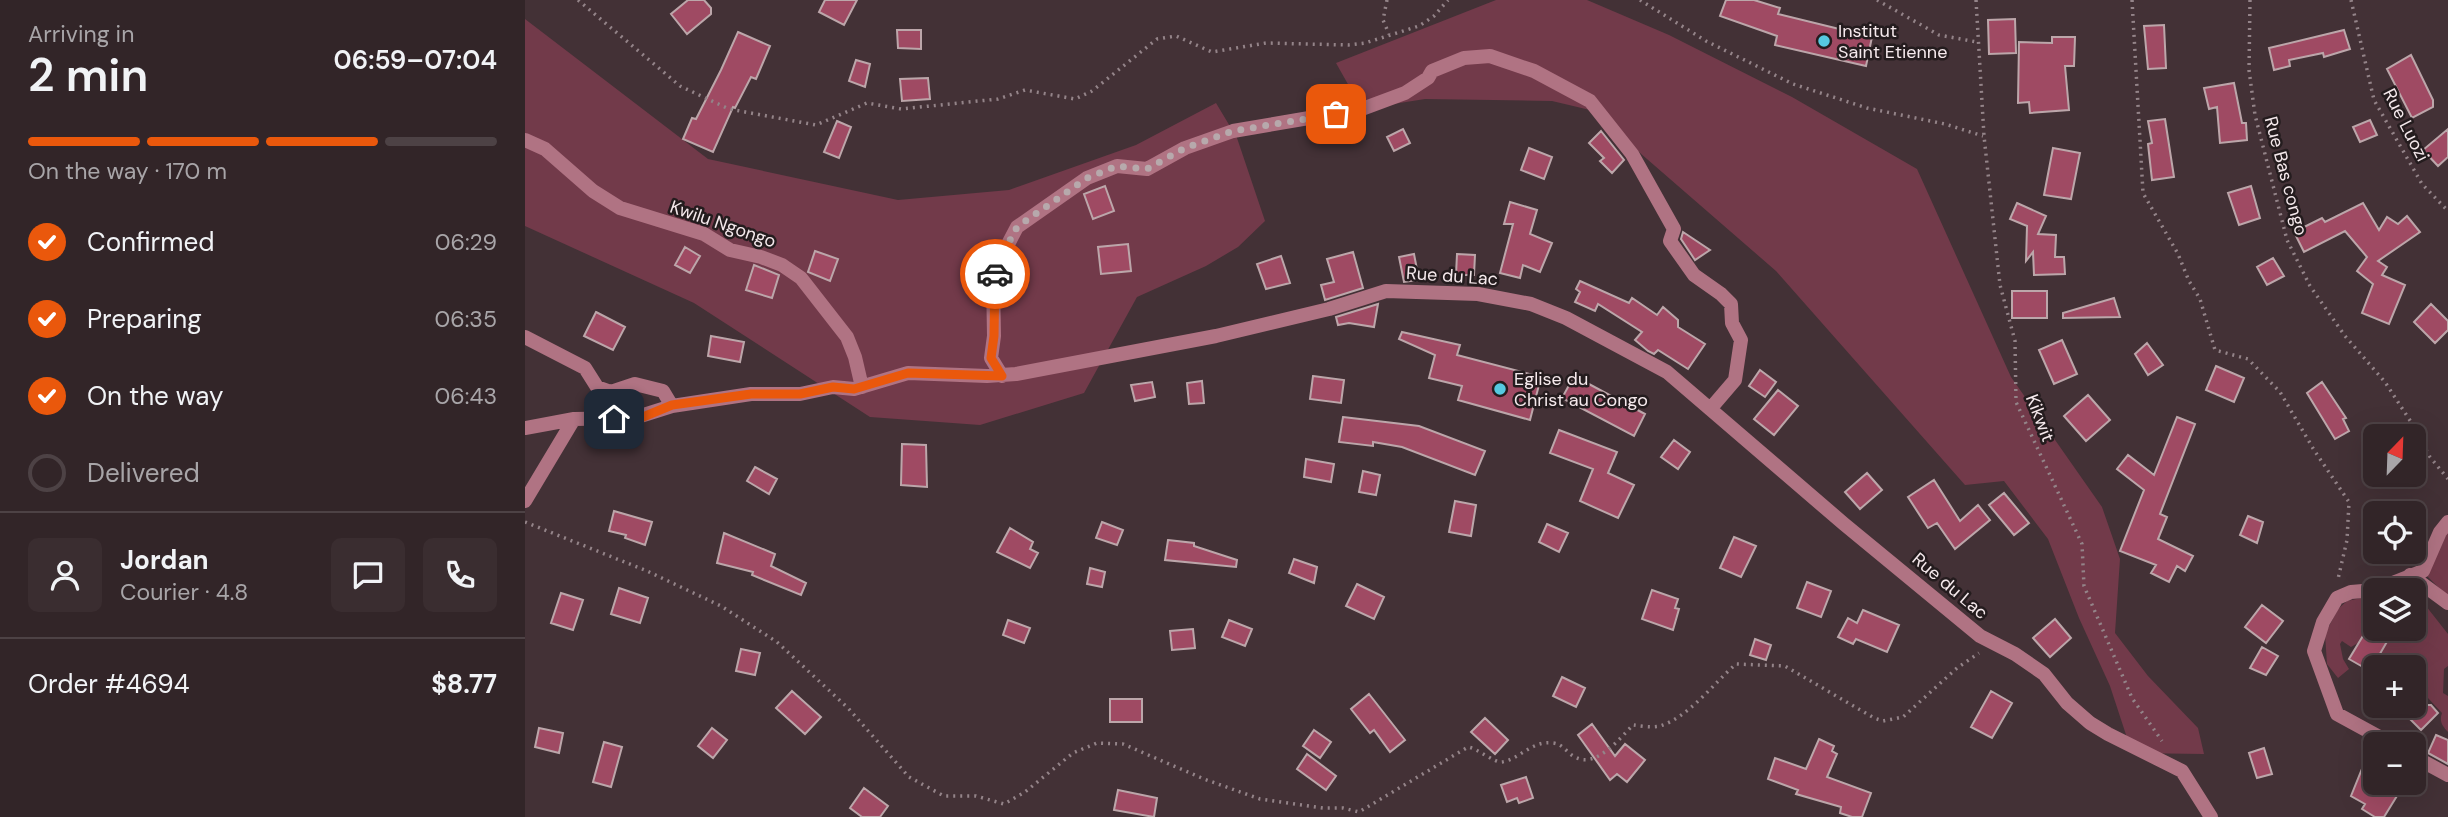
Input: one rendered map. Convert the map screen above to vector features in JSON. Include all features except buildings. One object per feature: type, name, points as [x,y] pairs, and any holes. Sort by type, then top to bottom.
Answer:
[{"type":"street","points":[[1002,376],[991,358],[994,336],[993,280],[996,267],[1017,227],[1087,178],[1117,166],[1147,169],[1185,148],[1233,131],[1362,110],[1405,93],[1428,78],[1432,71],[1464,58],[1490,56],[1534,71],[1590,101],[1632,154],[1674,229],[1670,241],[1679,256],[1694,275],[1721,293],[1731,304],[1733,323],[1741,340],[1735,380],[1711,408]]},
{"type":"street","name":"Kwilu Ngongo","points":[[525,140],[545,149],[593,191],[620,208],[704,234],[730,250],[782,265],[801,278],[847,337],[862,387]]},
{"type":"street","name":"Rue du Lac","points":[[525,428],[574,419],[634,418],[672,405],[751,394],[800,394],[827,387],[862,387],[920,372],[1002,376],[1216,336],[1329,309],[1386,291],[1478,294],[1507,299],[1531,304],[1566,317],[1667,372],[1844,524],[1993,644],[2015,654],[2044,674],[2067,703],[2091,723],[2182,771]]},
{"type":"street","points":[[525,337],[585,368],[597,387],[611,392],[635,384],[663,391],[672,405]]},
{"type":"street","points":[[525,501],[574,419]]},
{"type":"street","points":[[2404,578],[2423,571],[2439,532],[2448,522]]},
{"type":"street","points":[[2410,575],[2448,603]]},
{"type":"street","points":[[2363,591],[2351,592],[2337,598],[2323,621],[2314,651],[2337,714],[2370,732]]},
{"type":"street","points":[[2426,763],[2448,775]]},
{"type":"street","points":[[2182,771],[2211,817]]},
{"type":"path","points":[[578,0],[680,86],[729,109],[815,125],[867,103],[901,109],[998,99],[1025,90],[1080,98],[1157,39],[1167,37],[1176,36],[1212,52],[1266,43],[1366,43],[1423,24],[1448,0]]},
{"type":"path","points":[[1387,0],[1383,20],[1389,34]]},
{"type":"path","points":[[1640,0],[1706,41],[1793,84],[1867,108],[1945,124],[1984,136]]},
{"type":"path","points":[[1877,0],[1939,35],[1977,42]]},
{"type":"path","name":"Kikwit","points":[[1976,0],[1984,136],[2000,285],[2015,341],[2016,402],[2082,544],[2084,586],[2132,698],[2182,771]]},
{"type":"path","points":[[2133,0],[2143,193],[2200,299],[2215,350],[2248,359],[2280,392],[2349,502],[2347,540],[2338,574],[2337,598]]},
{"type":"path","name":"Rue Bas congo","points":[[2250,0],[2249,70],[2255,115],[2287,240],[2317,296],[2345,336],[2385,382],[2430,457],[2448,479]]},
{"type":"path","name":"Rue Luozi","points":[[2351,0],[2374,100],[2422,184],[2448,211]]},
{"type":"path","points":[[525,522],[647,571],[721,606],[777,642],[848,708],[909,776],[944,796],[976,796],[1004,804],[1025,792],[1073,753],[1097,743],[1123,744],[1204,779],[1260,799],[1359,812],[1468,747],[1504,762],[1531,747],[1552,743],[1565,747],[1573,757],[1593,759],[1610,748],[1633,725],[1659,726],[1696,704],[1715,682],[1736,664],[1785,666],[1874,718],[1883,721],[1903,717],[1957,668],[1993,644]]},
{"type":"shaded area","points":[[1496,0],[1587,0],[1669,35],[1792,97],[1917,169],[2011,377],[2102,507],[2120,559],[2115,633],[2148,676],[2198,728],[2204,754],[2132,753],[2110,686],[2079,618],[2048,539],[2004,481],[1965,485],[1776,271],[1632,146],[1607,114],[1552,101],[1425,99],[1362,109],[1336,63]]},
{"type":"shaded area","points":[[525,19],[708,159],[898,200],[1009,190],[1136,145],[1216,103],[1237,138],[1265,221],[1238,247],[1206,266],[1137,297],[1084,393],[980,425],[870,417],[694,303],[525,226]]},
{"type":"shaded area","points":[[2448,530],[2448,597],[2427,576]]},
{"type":"shaded area","points":[[2363,598],[2363,641],[2426,641],[2426,606],[2448,634],[2448,666],[2444,669],[2443,693],[2448,696],[2448,732],[2442,723],[2442,713],[2426,697],[2426,655],[2379,655],[2358,643],[2351,647],[2342,641],[2340,644],[2343,659],[2349,669],[2338,678],[2327,664],[2325,634],[2338,609],[2347,601]]},
{"type":"way so far","points":[[995,274],[1017,227],[1087,178],[1117,166],[1147,169],[1185,148],[1233,131],[1336,114]]},
{"type":"place","name":"Institut Saint Etienne","points":[[1824,41]]},
{"type":"place","name":"Eglise du Christ au Congo","points":[[1500,389]]},
{"type":"route","points":[[614,419],[643,417],[672,405],[751,394],[800,394],[827,387],[854,389],[908,373],[1002,376],[991,358],[995,274]]}]
